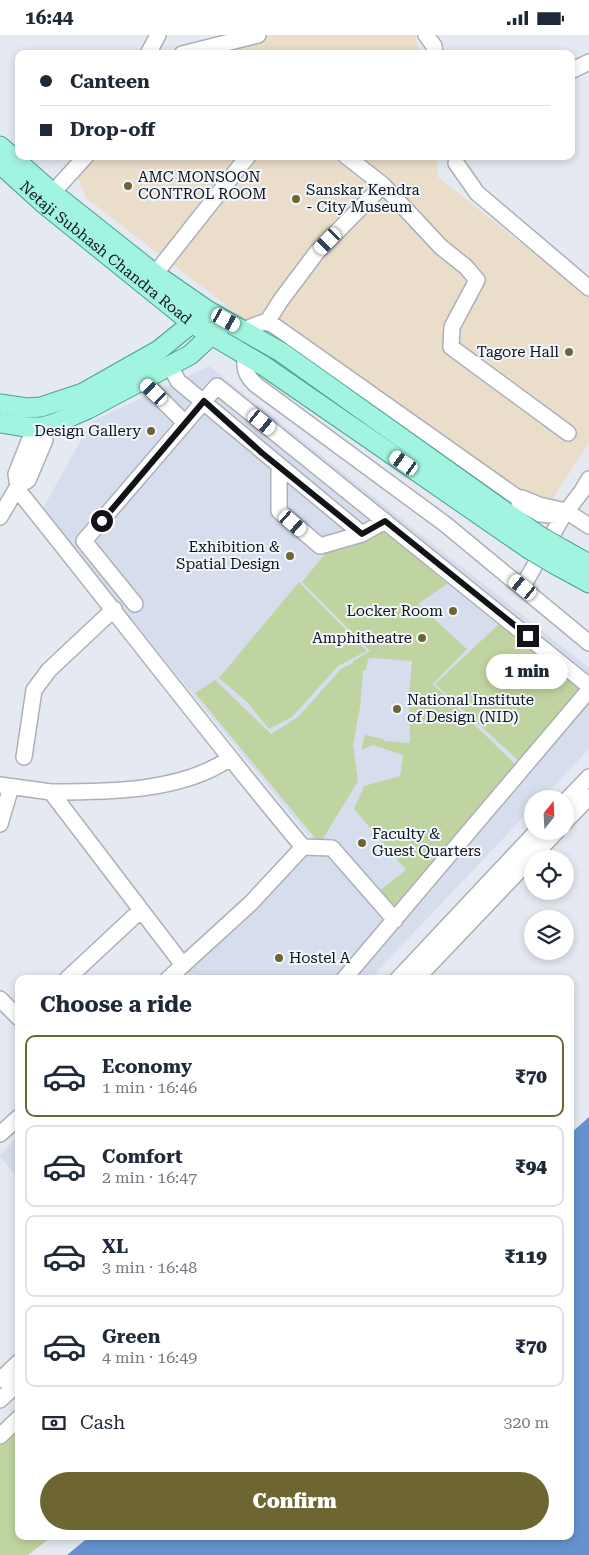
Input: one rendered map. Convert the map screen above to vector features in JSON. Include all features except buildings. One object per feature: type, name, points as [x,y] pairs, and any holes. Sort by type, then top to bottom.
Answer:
[{"type":"main road","name":"Netaji Subhash Chandra Road","points":[[0,147],[48,198],[193,324],[245,354],[560,557],[589,583]]},
{"type":"main road","name":"Netaji Subhash Chandra Road","points":[[0,164],[207,310],[281,353],[534,542]]},
{"type":"main road","points":[[0,404],[26,408],[41,407],[83,393],[159,350],[193,324],[207,310]]},
{"type":"main road","points":[[0,423],[42,428],[88,409],[190,355],[226,320]]},
{"type":"main road","name":"Netaji Subhash Chandra Road","points":[[560,557],[589,564]]},
{"type":"street","points":[[150,50],[158,35]]},
{"type":"street","points":[[198,50],[258,35]]},
{"type":"street","points":[[426,35],[434,46],[434,50]]},
{"type":"street","points":[[575,69],[589,62]]},
{"type":"street","points":[[48,198],[82,160]]},
{"type":"street","points":[[154,274],[245,160]]},
{"type":"street","points":[[351,160],[384,185],[441,247],[466,267],[477,280],[452,327],[451,347],[568,433]]},
{"type":"street","points":[[459,160],[477,193],[589,288]]},
{"type":"street","points":[[268,322],[281,300],[317,252],[384,185]]},
{"type":"street","points":[[243,330],[268,322],[298,341],[518,498],[564,514],[589,526]]},
{"type":"street","points":[[245,354],[244,369],[246,375],[256,385],[445,524],[589,643]]},
{"type":"street","points":[[170,365],[178,381],[362,534]]},
{"type":"street","points":[[142,381],[185,423]]},
{"type":"street","points":[[136,604],[84,541],[217,385],[589,686]]},
{"type":"street","points":[[41,407],[42,428],[30,436],[16,474],[18,487],[229,759],[303,847],[332,849],[395,920]]},
{"type":"street","points":[[279,466],[279,511],[320,546],[362,534],[385,521]]},
{"type":"street","points":[[0,517],[4,501],[18,487]]},
{"type":"street","points":[[523,587],[564,514],[587,489]]},
{"type":"street","points":[[24,757],[34,690],[49,670],[114,609]]},
{"type":"street","points":[[347,975],[589,690]]},
{"type":"street","points":[[0,824],[6,786],[51,792],[106,792],[175,782],[216,768],[229,759]]},
{"type":"street","points":[[574,793],[589,777]]},
{"type":"street","points":[[51,792],[183,965]]},
{"type":"street","points":[[574,813],[589,797]]},
{"type":"street","points":[[419,975],[452,932],[529,840]]},
{"type":"street","points":[[403,975],[452,932],[548,840]]},
{"type":"street","points":[[172,975],[251,903],[303,847]]},
{"type":"street","points":[[72,975],[141,910]]},
{"type":"street","points":[[0,999],[15,1015]]},
{"type":"street","points":[[0,1134],[15,1121]]},
{"type":"street","points":[[0,1380],[15,1366]]},
{"type":"street","points":[[0,1401],[15,1386]]},
{"type":"street","points":[[0,1436],[15,1422]]},
{"type":"shaded area","points":[[228,35],[415,35],[419,50],[187,50]]},
{"type":"shaded area","points":[[77,160],[437,160],[438,177],[589,297],[589,443],[553,498],[535,516],[354,392],[260,331],[86,198],[77,176]]},
{"type":"shaded area","name":"National Institute of Design (NID)","points":[[209,366],[589,668],[589,749],[550,790],[524,790],[524,816],[374,975],[184,975],[316,845],[42,510],[91,422]]},
{"type":"shaded area","points":[[15,1140],[15,1174],[0,1157]]},
{"type":"green space","points":[[385,528],[447,584],[418,604],[467,649],[433,684],[517,766],[399,915],[378,892],[406,870],[354,809],[364,786],[400,776],[403,755],[373,745],[361,750],[365,735],[384,739],[384,741],[410,743],[409,696],[412,661],[368,659],[366,670],[363,671],[360,708],[353,745],[358,781],[321,842],[316,839],[195,693],[215,680],[271,734],[298,717],[341,669],[370,651],[302,582],[329,549],[372,539]]},
{"type":"green space","points":[[299,582],[367,651],[338,666],[292,717],[269,729],[247,702],[219,678]]},
{"type":"green space","points":[[500,623],[582,688],[520,762],[435,684]]},
{"type":"green space","points":[[15,1430],[15,1540],[48,1540],[28,1555],[0,1555],[0,1445]]},
{"type":"water","points":[[589,1117],[589,1555],[67,1555],[85,1540],[574,1540],[574,1130]]},
{"type":"place","name":"AMC MONSOON CONTROL ROOM","points":[[128,186]]},
{"type":"place","name":"Sanskar Kendra - City Museum","points":[[296,199]]},
{"type":"place","name":"Tagore Hall","points":[[569,352]]},
{"type":"place","name":"Design Gallery","points":[[151,431]]},
{"type":"place","name":"Exhibition & Spatial Design","points":[[290,556]]},
{"type":"place","name":"Locker Room","points":[[453,611]]},
{"type":"place","name":"Amphitheatre","points":[[422,638]]},
{"type":"place","name":"National Institute of Design (NID)","points":[[397,709]]},
{"type":"place","name":"Faculty & Guest Quarters","points":[[362,843]]},
{"type":"place","name":"Hostel A","points":[[279,958]]},
{"type":"route","points":[[102,521],[204,401],[262,453],[362,534],[385,521],[528,636]]}]
